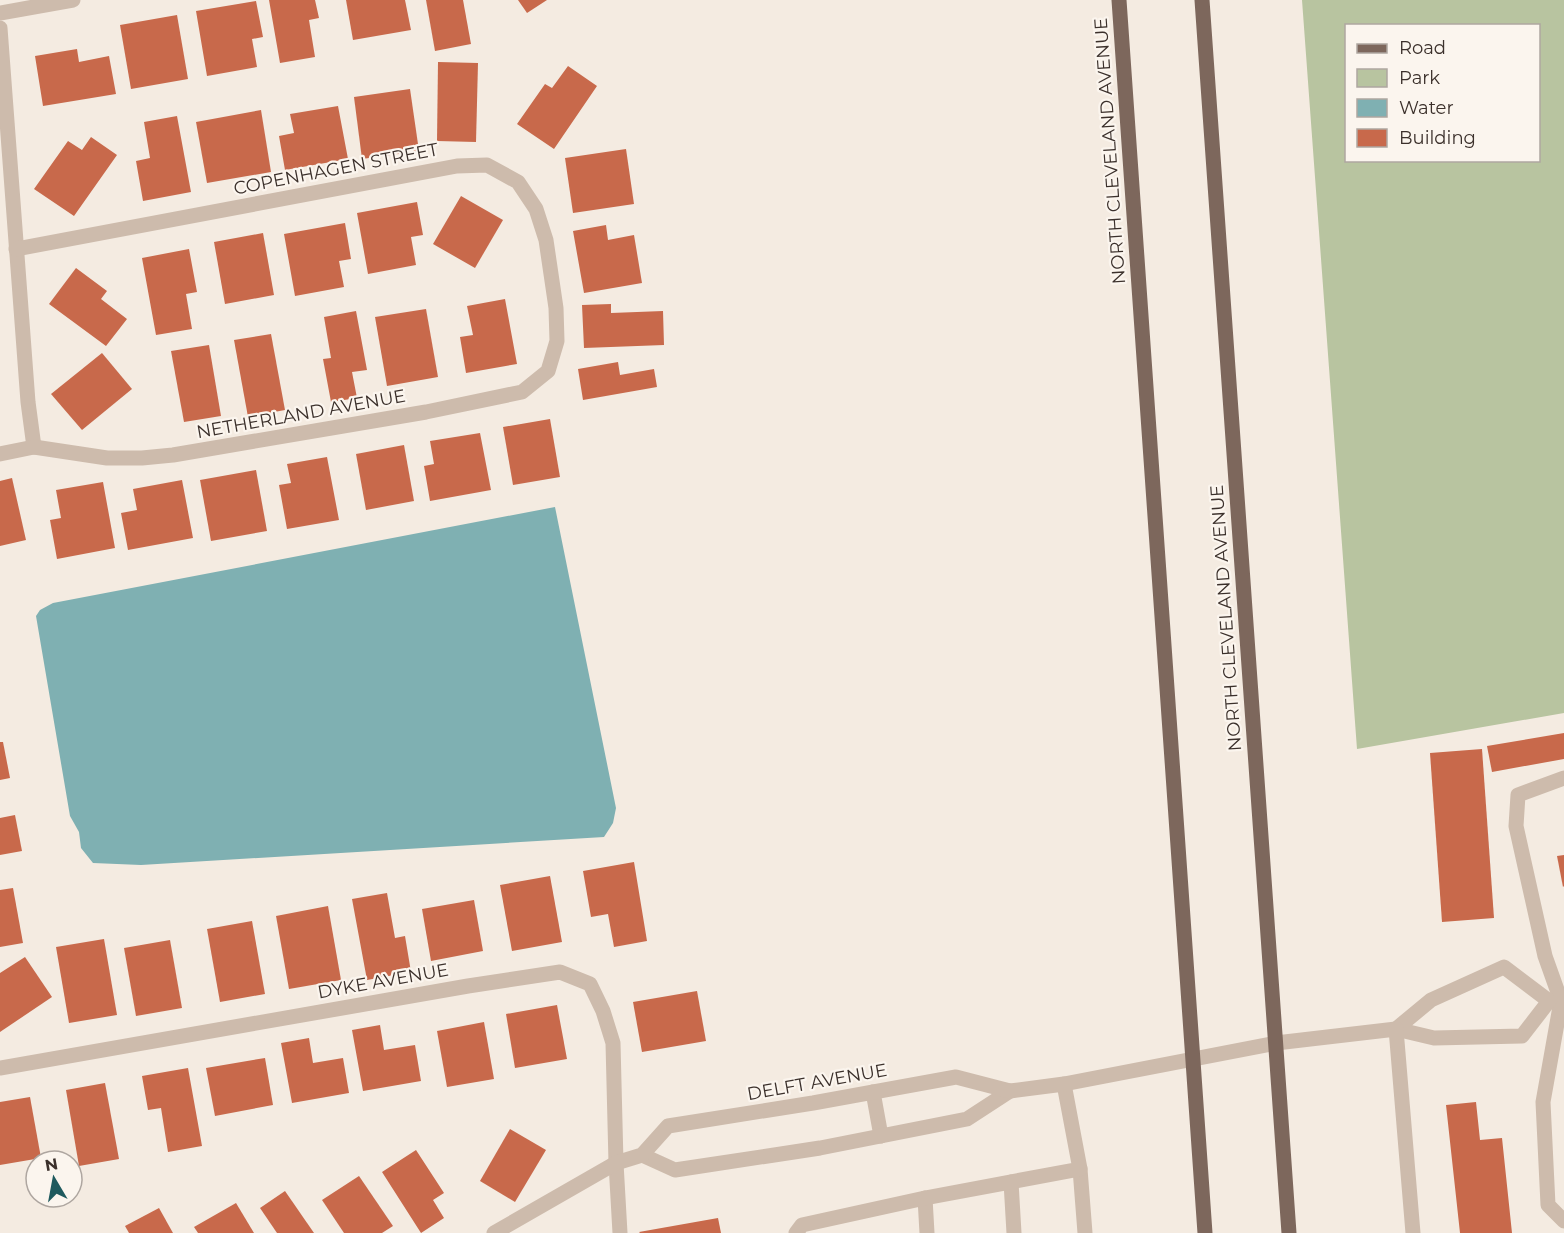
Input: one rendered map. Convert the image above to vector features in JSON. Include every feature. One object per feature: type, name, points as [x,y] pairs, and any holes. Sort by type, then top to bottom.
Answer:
[{"type":"main road","name":"NORTH CLEVELAND AVENUE","points":[[1119,0],[1205,1233]]},
{"type":"main road","name":"NORTH CLEVELAND AVENUE","points":[[1202,0],[1289,1233]]},
{"type":"street","points":[[0,13],[73,0]]},
{"type":"street","points":[[0,28],[28,402],[34,447]]},
{"type":"street","name":"COPENHAGEN STREET","points":[[16,249],[457,166],[488,165],[518,182],[536,209],[548,251],[556,320]]},
{"type":"street","name":"NETHERLAND AVENUE","points":[[0,454],[34,447],[107,458],[173,456],[426,412],[522,392],[548,371],[557,341],[556,320]]},
{"type":"street","points":[[1564,778],[1518,795],[1516,826],[1555,1001],[1544,1102],[1548,1205],[1564,1221]]},
{"type":"street","points":[[1396,1029],[1431,1000],[1504,967],[1555,1001]]},
{"type":"street","name":"DYKE AVENUE","points":[[0,1068],[560,972],[590,984],[603,1011],[612,1043],[620,1233]]},
{"type":"street","points":[[1396,1029],[1434,1038],[1522,1036],[1555,1001]]},
{"type":"street","points":[[1396,1029],[1413,1233]]},
{"type":"street","name":"DELFT AVENUE","points":[[1010,1091],[967,1119],[820,1148],[675,1170],[642,1155],[668,1126],[956,1077],[1010,1091],[1064,1084],[1276,1043],[1396,1029]]},
{"type":"street","points":[[1064,1084],[1080,1169],[1085,1233]]},
{"type":"street","points":[[873,1092],[881,1136]]},
{"type":"street","points":[[494,1233],[616,1163],[642,1155]]},
{"type":"street","points":[[796,1233],[802,1225],[925,1198],[1080,1169]]},
{"type":"street","points":[[1011,1182],[1014,1233]]},
{"type":"street","points":[[925,1198],[927,1233]]},
{"type":"green space","points":[[1302,0],[1564,0],[1564,713],[1357,749]]},
{"type":"water","points":[[555,507],[616,808],[613,823],[604,837],[141,865],[93,863],[81,848],[79,832],[70,816],[36,616],[40,610],[53,603]]},
{"type":"building","points":[[269,0],[315,0],[319,18],[309,20],[315,57],[280,63]]},
{"type":"building","points":[[346,0],[405,0],[411,30],[353,40]]},
{"type":"building","points":[[426,0],[463,0],[471,44],[435,51]]},
{"type":"building","points":[[518,0],[547,0],[527,13]]},
{"type":"building","points":[[256,1],[263,37],[252,39],[257,67],[207,76],[196,11]]},
{"type":"building","points":[[177,15],[188,79],[131,89],[120,25]]},
{"type":"building","points":[[77,49],[79,62],[109,56],[116,94],[43,106],[35,56]]},
{"type":"building","points":[[438,62],[478,63],[476,142],[437,141]]},
{"type":"building","points":[[568,66],[597,86],[554,149],[517,124],[545,84],[552,88]]},
{"type":"building","points":[[410,89],[419,151],[362,159],[354,97]]},
{"type":"building","points":[[338,106],[348,159],[285,170],[279,136],[294,133],[290,114]]},
{"type":"building","points":[[261,110],[271,172],[207,183],[196,122]]},
{"type":"building","points":[[177,116],[191,192],[143,201],[136,161],[150,158],[144,122]]},
{"type":"building","points":[[91,137],[117,155],[74,216],[34,189],[68,141],[82,150]]},
{"type":"building","points":[[626,149],[634,204],[573,213],[565,158]]},
{"type":"building","points":[[461,196],[503,220],[475,268],[433,244]]},
{"type":"building","points":[[417,202],[423,235],[411,237],[416,265],[368,274],[357,213]]},
{"type":"building","points":[[345,223],[351,259],[339,261],[344,287],[295,296],[284,234]]},
{"type":"building","points":[[606,225],[608,240],[634,235],[642,283],[584,293],[573,231]]},
{"type":"building","points":[[263,233],[274,295],[225,304],[214,242]]},
{"type":"building","points":[[189,249],[197,292],[186,294],[192,329],[156,335],[142,258]]},
{"type":"building","points":[[76,268],[107,291],[101,299],[127,319],[106,346],[49,304]]},
{"type":"building","points":[[505,299],[517,364],[466,373],[460,337],[473,335],[467,306]]},
{"type":"building","points":[[611,304],[611,313],[663,311],[664,345],[584,348],[582,305]]},
{"type":"building","points":[[426,309],[438,377],[387,386],[375,317]]},
{"type":"building","points":[[356,311],[367,370],[352,372],[357,398],[331,402],[323,359],[331,358],[324,317]]},
{"type":"building","points":[[271,334],[285,410],[248,417],[234,340]]},
{"type":"building","points":[[209,345],[221,416],[184,422],[171,351]]},
{"type":"building","points":[[102,353],[132,389],[82,430],[51,394]]},
{"type":"building","points":[[618,362],[620,375],[654,369],[657,387],[583,400],[578,369]]},
{"type":"building","points":[[550,419],[560,477],[513,485],[503,427]]},
{"type":"building","points":[[480,433],[491,490],[430,501],[424,466],[434,464],[430,441]]},
{"type":"building","points":[[404,445],[414,501],[366,510],[356,454]]},
{"type":"building","points":[[327,457],[339,520],[287,529],[279,485],[291,483],[287,464]]},
{"type":"building","points":[[256,470],[267,531],[211,541],[200,480]]},
{"type":"building","points":[[12,478],[26,540],[0,546],[0,481]]},
{"type":"building","points":[[182,480],[193,538],[128,550],[121,513],[137,510],[133,489]]},
{"type":"building","points":[[103,482],[115,548],[57,559],[50,520],[61,518],[56,490]]},
{"type":"building","points":[[1564,733],[1564,759],[1492,772],[1487,746]]},
{"type":"building","points":[[0,742],[3,742],[10,778],[0,780]]},
{"type":"building","points":[[1482,749],[1494,918],[1442,922],[1430,753]]},
{"type":"building","points":[[15,815],[22,851],[0,855],[0,818]]},
{"type":"building","points":[[1564,855],[1564,886],[1563,887],[1557,856]]},
{"type":"building","points":[[634,862],[647,941],[614,947],[608,914],[591,917],[583,871]]},
{"type":"building","points":[[550,876],[562,942],[512,951],[500,885]]},
{"type":"building","points":[[13,888],[23,943],[0,947],[0,890]]},
{"type":"building","points":[[387,893],[395,938],[405,936],[411,972],[367,980],[352,899]]},
{"type":"building","points":[[474,900],[483,951],[431,961],[422,909]]},
{"type":"building","points":[[328,906],[341,980],[289,989],[276,916]]},
{"type":"building","points":[[252,921],[265,994],[220,1002],[207,929]]},
{"type":"building","points":[[104,939],[117,1015],[69,1023],[56,947]]},
{"type":"building","points":[[170,940],[182,1008],[136,1016],[124,948]]},
{"type":"building","points":[[25,957],[52,997],[0,1032],[0,973]]},
{"type":"building","points":[[697,991],[706,1041],[642,1052],[633,1002]]},
{"type":"building","points":[[557,1005],[567,1059],[515,1068],[506,1014]]},
{"type":"building","points":[[484,1022],[494,1079],[447,1087],[437,1031]]},
{"type":"building","points":[[380,1025],[384,1050],[415,1045],[421,1081],[363,1091],[352,1030]]},
{"type":"building","points":[[309,1038],[313,1063],[343,1058],[349,1093],[292,1103],[281,1043]]},
{"type":"building","points":[[265,1058],[273,1105],[215,1116],[206,1068]]},
{"type":"building","points":[[188,1068],[202,1146],[168,1152],[161,1108],[148,1110],[142,1076]]},
{"type":"building","points":[[105,1083],[119,1159],[84,1165],[84,1149],[76,1149],[66,1090]]},
{"type":"building","points":[[30,1097],[39,1149],[24,1149],[24,1161],[0,1165],[0,1102]]},
{"type":"building","points":[[1476,1102],[1480,1140],[1502,1138],[1512,1233],[1460,1233],[1446,1105]]},
{"type":"building","points":[[510,1129],[546,1150],[515,1202],[480,1181]]},
{"type":"building","points":[[416,1150],[444,1193],[433,1200],[444,1218],[421,1233],[382,1172]]},
{"type":"building","points":[[359,1176],[393,1226],[382,1233],[344,1233],[322,1200]]},
{"type":"building","points":[[285,1191],[314,1233],[277,1233],[260,1208]]},
{"type":"building","points":[[236,1203],[254,1233],[198,1233],[194,1227]]},
{"type":"building","points":[[159,1208],[173,1233],[129,1233],[125,1226]]},
{"type":"building","points":[[718,1218],[721,1233],[639,1232]]}]
